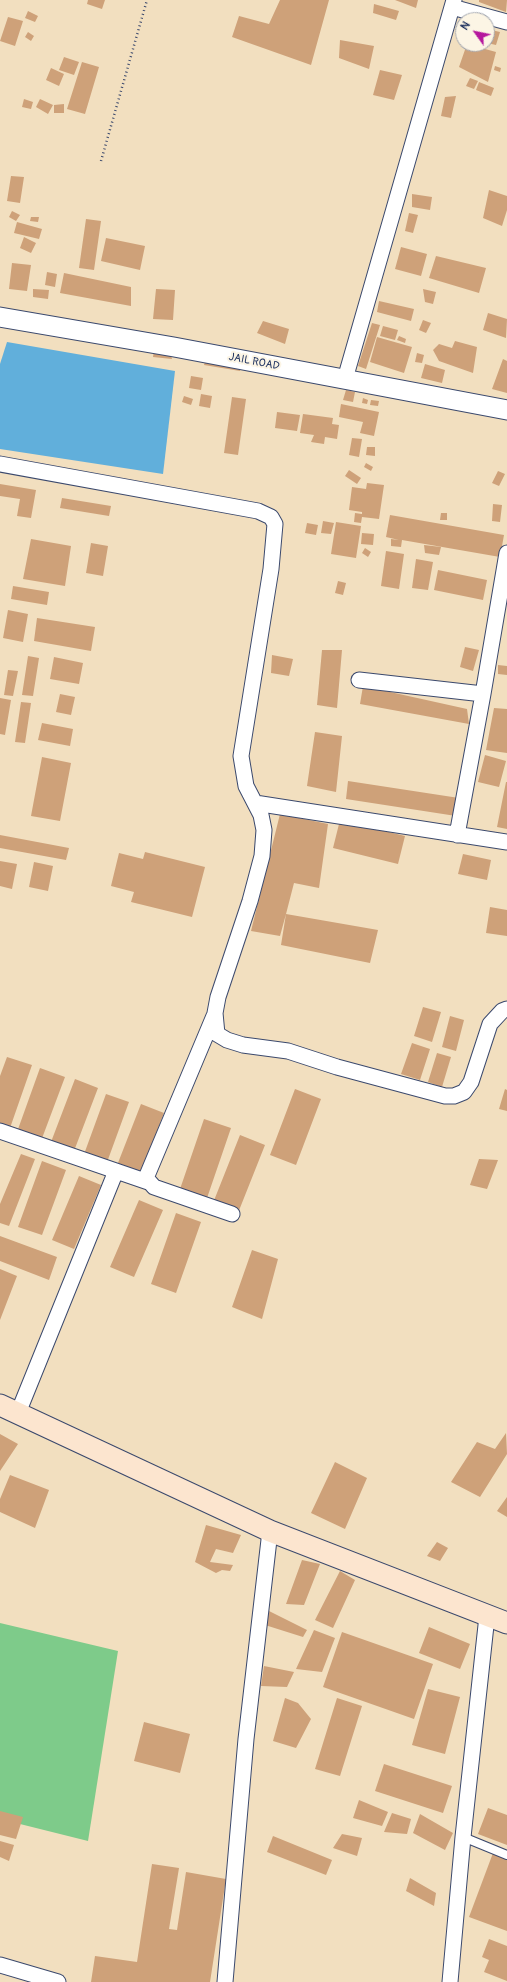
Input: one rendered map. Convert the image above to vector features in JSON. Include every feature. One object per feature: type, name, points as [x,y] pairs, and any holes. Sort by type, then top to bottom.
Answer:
[{"type":"main road","points":[[9,1409],[270,1531],[507,1623]]},
{"type":"street","points":[[345,379],[453,3],[507,22]]},
{"type":"street","name":"JAIL ROAD","points":[[0,317],[345,379],[507,410]]},
{"type":"street","points":[[0,464],[258,510],[271,517],[275,524],[271,569],[241,756],[246,786],[261,815],[264,830],[262,856],[250,901],[218,997],[215,1013],[147,1173],[146,1178],[148,1182]]},
{"type":"street","points":[[457,835],[484,694],[507,553]]},
{"type":"street","points":[[359,680],[484,694]]},
{"type":"street","points":[[255,803],[507,842]]},
{"type":"street","points":[[215,1013],[216,1034],[227,1040],[243,1045],[288,1051],[337,1067],[445,1096],[454,1096],[464,1092],[471,1082],[490,1024],[502,1011],[507,1009]]},
{"type":"street","points":[[0,1131],[148,1182],[154,1187],[232,1214]]},
{"type":"street","points":[[9,1409],[116,1171]]},
{"type":"street","points":[[226,1982],[245,1747],[270,1531]]},
{"type":"street","points":[[450,1982],[463,1837],[487,1616]]},
{"type":"street","points":[[0,1965],[58,1982]]},
{"type":"lane","points":[[463,1837],[507,1855]]},
{"type":"path","points":[[101,161],[147,0]]},
{"type":"green space","points":[[0,1623],[118,1651],[88,1841],[0,1819]]},
{"type":"water","points":[[7,342],[175,371],[163,474],[0,449],[0,364]]},
{"type":"building","points":[[88,0],[105,0],[102,9],[87,4]]},
{"type":"building","points":[[280,0],[329,0],[311,65],[232,37],[239,16],[269,24]]},
{"type":"building","points":[[395,0],[418,0],[416,8]]},
{"type":"building","points":[[479,0],[507,0],[506,12],[479,2]]},
{"type":"building","points":[[374,4],[399,11],[396,20],[373,13]]},
{"type":"building","points":[[28,11],[38,16],[35,22],[25,18]]},
{"type":"building","points":[[8,17],[23,21],[15,46],[0,41]]},
{"type":"building","points":[[495,31],[500,32],[495,45]]},
{"type":"building","points":[[28,32],[34,36],[31,41],[25,37]]},
{"type":"building","points":[[340,40],[374,46],[369,69],[339,58]]},
{"type":"building","points":[[464,52],[496,52],[488,82],[459,67]]},
{"type":"building","points":[[64,57],[79,62],[74,75],[59,70]]},
{"type":"building","points":[[82,62],[99,67],[85,114],[67,109]]},
{"type":"building","points":[[495,66],[501,68],[500,72],[494,70]]},
{"type":"building","points":[[51,68],[64,74],[59,86],[46,80]]},
{"type":"building","points":[[380,70],[402,75],[394,100],[373,95]]},
{"type":"building","points":[[470,78],[478,81],[474,89],[466,86]]},
{"type":"building","points":[[479,82],[494,88],[491,96],[476,90]]},
{"type":"building","points":[[456,96],[451,118],[441,116],[445,97]]},
{"type":"building","points":[[24,99],[33,102],[31,109],[22,107]]},
{"type":"building","points":[[40,99],[53,105],[48,114],[36,107]]},
{"type":"building","points":[[64,104],[64,113],[54,113],[54,105]]},
{"type":"building","points":[[11,176],[24,177],[20,203],[7,201]]},
{"type":"building","points":[[489,190],[507,196],[507,210],[502,226],[483,218]]},
{"type":"building","points":[[412,194],[432,197],[430,210],[412,207]]},
{"type":"building","points":[[12,211],[20,215],[16,221],[9,217]]},
{"type":"building","points":[[409,213],[418,215],[413,233],[405,231]]},
{"type":"building","points":[[31,217],[39,217],[38,222],[30,221]]},
{"type":"building","points":[[86,219],[101,221],[94,270],[79,268]]},
{"type":"building","points":[[17,222],[42,229],[39,239],[14,233]]},
{"type":"building","points":[[24,237],[36,243],[31,253],[20,248]]},
{"type":"building","points":[[106,238],[145,246],[140,270],[101,261]]},
{"type":"building","points":[[401,247],[427,254],[421,276],[395,269]]},
{"type":"building","points":[[436,256],[486,268],[479,293],[429,278]]},
{"type":"building","points":[[12,263],[31,265],[27,291],[9,289]]},
{"type":"building","points":[[47,272],[57,274],[55,287],[45,285]]},
{"type":"building","points":[[64,273],[131,287],[131,306],[60,293]]},
{"type":"building","points":[[33,289],[49,290],[48,299],[33,297]]},
{"type":"building","points":[[156,289],[175,290],[173,320],[153,319]]},
{"type":"building","points":[[423,289],[436,292],[433,304],[425,302]]},
{"type":"building","points":[[379,301],[414,309],[411,321],[377,312]]},
{"type":"building","points":[[488,313],[507,319],[506,338],[483,330]]},
{"type":"building","points":[[423,320],[431,323],[426,333],[419,330]]},
{"type":"building","points":[[263,321],[289,329],[285,344],[257,333]]},
{"type":"building","points":[[372,323],[380,325],[366,369],[358,366]]},
{"type":"building","points":[[383,326],[398,330],[395,340],[380,336]]},
{"type":"building","points":[[399,336],[406,339],[405,343],[397,340]]},
{"type":"building","points":[[377,337],[412,347],[404,373],[370,362]]},
{"type":"building","points":[[455,341],[477,347],[473,373],[439,361],[433,350],[439,344],[452,348]]},
{"type":"building","points":[[154,350],[170,352],[172,359],[153,357]]},
{"type":"building","points":[[417,353],[424,355],[422,363],[415,362]]},
{"type":"building","points":[[206,358],[241,365],[240,371],[204,365]]},
{"type":"building","points":[[503,359],[507,361],[507,393],[492,389]]},
{"type":"building","points":[[425,364],[445,370],[442,383],[421,378]]},
{"type":"building","points":[[191,376],[203,378],[201,390],[189,388]]},
{"type":"building","points":[[346,390],[355,392],[353,402],[343,400]]},
{"type":"building","points":[[201,394],[212,396],[210,408],[199,406]]},
{"type":"building","points":[[184,396],[193,399],[191,405],[182,402]]},
{"type":"building","points":[[232,397],[246,399],[238,455],[224,453]]},
{"type":"building","points":[[363,398],[368,400],[367,404],[362,403]]},
{"type":"building","points":[[371,400],[379,401],[378,406],[370,405]]},
{"type":"building","points":[[341,404],[379,412],[374,436],[360,433],[363,422],[339,417]]},
{"type":"building","points":[[277,412],[300,415],[297,431],[275,428]]},
{"type":"building","points":[[303,414],[333,418],[332,424],[339,425],[337,439],[325,437],[324,444],[311,442],[314,435],[300,433]]},
{"type":"building","points":[[352,438],[362,439],[359,457],[349,455]]},
{"type":"building","points":[[367,447],[375,447],[375,456],[366,455]]},
{"type":"building","points":[[366,463],[373,467],[371,471],[364,467]]},
{"type":"building","points":[[349,470],[361,478],[357,484],[345,476]]},
{"type":"building","points":[[498,471],[505,474],[499,486],[492,483]]},
{"type":"building","points":[[367,483],[384,485],[379,519],[362,517],[361,523],[354,522],[355,513],[362,514],[362,512],[349,510],[352,487],[366,489]]},
{"type":"building","points":[[0,484],[36,490],[31,518],[17,516],[20,499],[0,496]]},
{"type":"building","points":[[62,498],[111,506],[109,516],[60,508]]},
{"type":"building","points":[[493,504],[502,505],[500,522],[492,521]]},
{"type":"building","points":[[441,513],[447,513],[447,520],[440,520]]},
{"type":"building","points":[[390,515],[504,535],[500,557],[402,540],[401,547],[391,546],[391,539],[399,540],[386,537]]},
{"type":"building","points":[[323,521],[334,523],[331,534],[321,533]]},
{"type":"building","points":[[336,522],[361,526],[356,558],[331,554]]},
{"type":"building","points":[[307,523],[318,525],[316,535],[305,533]]},
{"type":"building","points":[[362,533],[374,534],[373,545],[361,544]]},
{"type":"building","points":[[31,539],[71,546],[65,586],[23,579]]},
{"type":"building","points":[[91,543],[108,546],[103,576],[86,573]]},
{"type":"building","points":[[424,545],[441,547],[439,555],[425,553]]},
{"type":"building","points":[[365,548],[371,552],[368,557],[362,553]]},
{"type":"building","points":[[386,551],[404,554],[399,589],[381,586]]},
{"type":"building","points":[[416,559],[433,562],[428,590],[412,588]]},
{"type":"building","points":[[438,570],[487,580],[483,600],[434,590]]},
{"type":"building","points":[[338,581],[346,583],[343,595],[335,593]]},
{"type":"building","points":[[13,586],[49,592],[47,605],[11,599]]},
{"type":"building","points":[[8,610],[28,614],[23,642],[3,638]]},
{"type":"building","points":[[37,618],[95,627],[91,651],[34,641]]},
{"type":"building","points":[[465,647],[479,650],[473,671],[460,667]]},
{"type":"building","points":[[322,650],[342,650],[337,708],[317,705]]},
{"type":"building","points":[[272,655],[293,659],[289,676],[271,673]]},
{"type":"building","points":[[28,656],[39,658],[33,696],[22,695]]},
{"type":"building","points":[[54,657],[83,663],[79,684],[50,679]]},
{"type":"building","points":[[498,665],[507,666],[507,675],[498,674]]},
{"type":"building","points":[[8,670],[18,671],[13,696],[4,695]]},
{"type":"building","points":[[363,686],[467,709],[469,724],[360,704]]},
{"type":"building","points":[[60,694],[75,697],[71,715],[56,712]]},
{"type":"building","points":[[0,698],[11,700],[5,735],[0,734]]},
{"type":"building","points":[[21,702],[31,703],[25,743],[15,742]]},
{"type":"building","points":[[494,708],[507,709],[507,753],[486,750]]},
{"type":"building","points":[[42,723],[73,729],[70,746],[38,740]]},
{"type":"building","points":[[315,732],[342,736],[336,792],[307,786]]},
{"type":"building","points":[[485,755],[506,761],[499,787],[478,782]]},
{"type":"building","points":[[42,757],[71,763],[60,821],[31,816]]},
{"type":"building","points":[[348,781],[459,798],[456,816],[346,799]]},
{"type":"building","points":[[507,782],[507,829],[497,827]]},
{"type":"building","points":[[280,814],[328,824],[319,888],[294,883],[280,936],[251,931]]},
{"type":"building","points":[[340,820],[405,836],[398,864],[333,848]]},
{"type":"building","points":[[0,835],[69,848],[66,860],[0,848]]},
{"type":"building","points":[[145,852],[205,867],[192,917],[131,902],[134,892],[111,886],[119,853],[143,859]]},
{"type":"building","points":[[463,854],[491,860],[487,880],[458,874]]},
{"type":"building","points":[[0,861],[17,864],[12,889],[0,886]]},
{"type":"building","points":[[34,862],[53,866],[48,891],[29,887]]},
{"type":"building","points":[[490,907],[507,910],[507,936],[486,933]]},
{"type":"building","points":[[286,914],[378,930],[370,963],[281,945]]},
{"type":"building","points":[[423,1007],[441,1012],[432,1042],[414,1036]]},
{"type":"building","points":[[450,1016],[464,1020],[456,1051],[442,1047]]},
{"type":"building","points":[[412,1043],[430,1049],[420,1080],[401,1074]]},
{"type":"building","points":[[437,1053],[451,1057],[442,1087],[428,1082]]},
{"type":"building","points":[[7,1057],[32,1065],[10,1128],[0,1125],[0,1076]]},
{"type":"building","points":[[40,1068],[65,1077],[41,1141],[17,1132]]},
{"type":"building","points":[[75,1079],[98,1088],[74,1151],[51,1142]]},
{"type":"building","points":[[295,1089],[321,1099],[296,1165],[270,1155]]},
{"type":"building","points":[[505,1089],[507,1090],[507,1111],[499,1109]]},
{"type":"building","points":[[106,1094],[129,1102],[106,1165],[83,1157]]},
{"type":"building","points":[[141,1104],[164,1113],[139,1177],[116,1168]]},
{"type":"building","points":[[204,1119],[231,1128],[206,1201],[179,1192]]},
{"type":"building","points":[[240,1135],[265,1145],[238,1213],[213,1203]]},
{"type":"building","points":[[21,1154],[35,1159],[9,1226],[0,1223],[0,1204]]},
{"type":"building","points":[[479,1159],[498,1160],[487,1189],[470,1185]]},
{"type":"building","points":[[42,1161],[66,1170],[42,1235],[18,1227]]},
{"type":"building","points":[[79,1176],[101,1185],[74,1249],[52,1240]]},
{"type":"building","points":[[139,1200],[163,1210],[134,1277],[110,1267]]},
{"type":"building","points":[[176,1213],[201,1222],[176,1293],[151,1284]]},
{"type":"building","points":[[0,1236],[57,1257],[49,1280],[0,1261]]},
{"type":"building","points":[[252,1250],[278,1259],[262,1319],[232,1307]]},
{"type":"building","points":[[0,1269],[17,1276],[0,1320]]},
{"type":"building","points":[[506,1433],[507,1454],[480,1497],[451,1482],[477,1442],[495,1449]]},
{"type":"building","points":[[0,1434],[18,1444],[0,1471]]},
{"type":"building","points":[[335,1462],[367,1478],[345,1529],[311,1513]]},
{"type":"building","points":[[10,1475],[49,1490],[35,1528],[0,1512],[0,1499]]},
{"type":"building","points":[[507,1497],[507,1517],[497,1511]]},
{"type":"building","points":[[206,1525],[241,1535],[233,1553],[216,1549],[210,1562],[233,1565],[230,1571],[222,1570],[216,1573],[195,1562]]},
{"type":"building","points":[[437,1542],[448,1548],[440,1561],[427,1556]]},
{"type":"building","points":[[302,1560],[320,1564],[304,1605],[286,1604]]},
{"type":"building","points":[[340,1571],[355,1580],[333,1628],[315,1620]]},
{"type":"building","points":[[267,1610],[307,1630],[303,1637],[265,1625]]},
{"type":"building","points":[[429,1627],[470,1644],[460,1669],[419,1653]]},
{"type":"building","points":[[314,1630],[335,1638],[322,1672],[296,1669]]},
{"type":"building","points":[[342,1632],[433,1664],[414,1719],[323,1687]]},
{"type":"building","points":[[264,1666],[294,1672],[287,1687],[261,1686]]},
{"type":"building","points":[[428,1689],[460,1697],[445,1754],[412,1745]]},
{"type":"building","points":[[285,1698],[298,1703],[311,1719],[296,1748],[273,1741]]},
{"type":"building","points":[[337,1698],[362,1706],[340,1776],[315,1769]]},
{"type":"building","points":[[144,1722],[190,1734],[180,1773],[134,1761]]},
{"type":"building","points":[[384,1764],[452,1786],[443,1813],[375,1791]]},
{"type":"building","points":[[359,1800],[388,1812],[382,1826],[353,1818]]},
{"type":"building","points":[[488,1808],[507,1815],[507,1845],[478,1834]]},
{"type":"building","points":[[0,1811],[23,1817],[16,1839],[0,1835]]},
{"type":"building","points":[[392,1813],[411,1819],[407,1834],[384,1832]]},
{"type":"building","points":[[420,1814],[453,1833],[445,1850],[413,1833]]},
{"type":"building","points":[[342,1834],[362,1838],[357,1856],[333,1848]]},
{"type":"building","points":[[273,1836],[332,1860],[326,1875],[267,1852]]},
{"type":"building","points":[[0,1841],[14,1845],[9,1861],[0,1857]]},
{"type":"building","points":[[493,1853],[507,1858],[507,1931],[469,1917]]},
{"type":"building","points":[[152,1864],[179,1868],[169,1929],[177,1930],[186,1872],[226,1879],[210,1982],[91,1982],[95,1956],[137,1962]]},
{"type":"building","points":[[410,1878],[436,1893],[434,1906],[406,1891]]},
{"type":"building","points":[[489,1939],[507,1946],[507,1981],[484,1972],[489,1960],[482,1957]]}]
